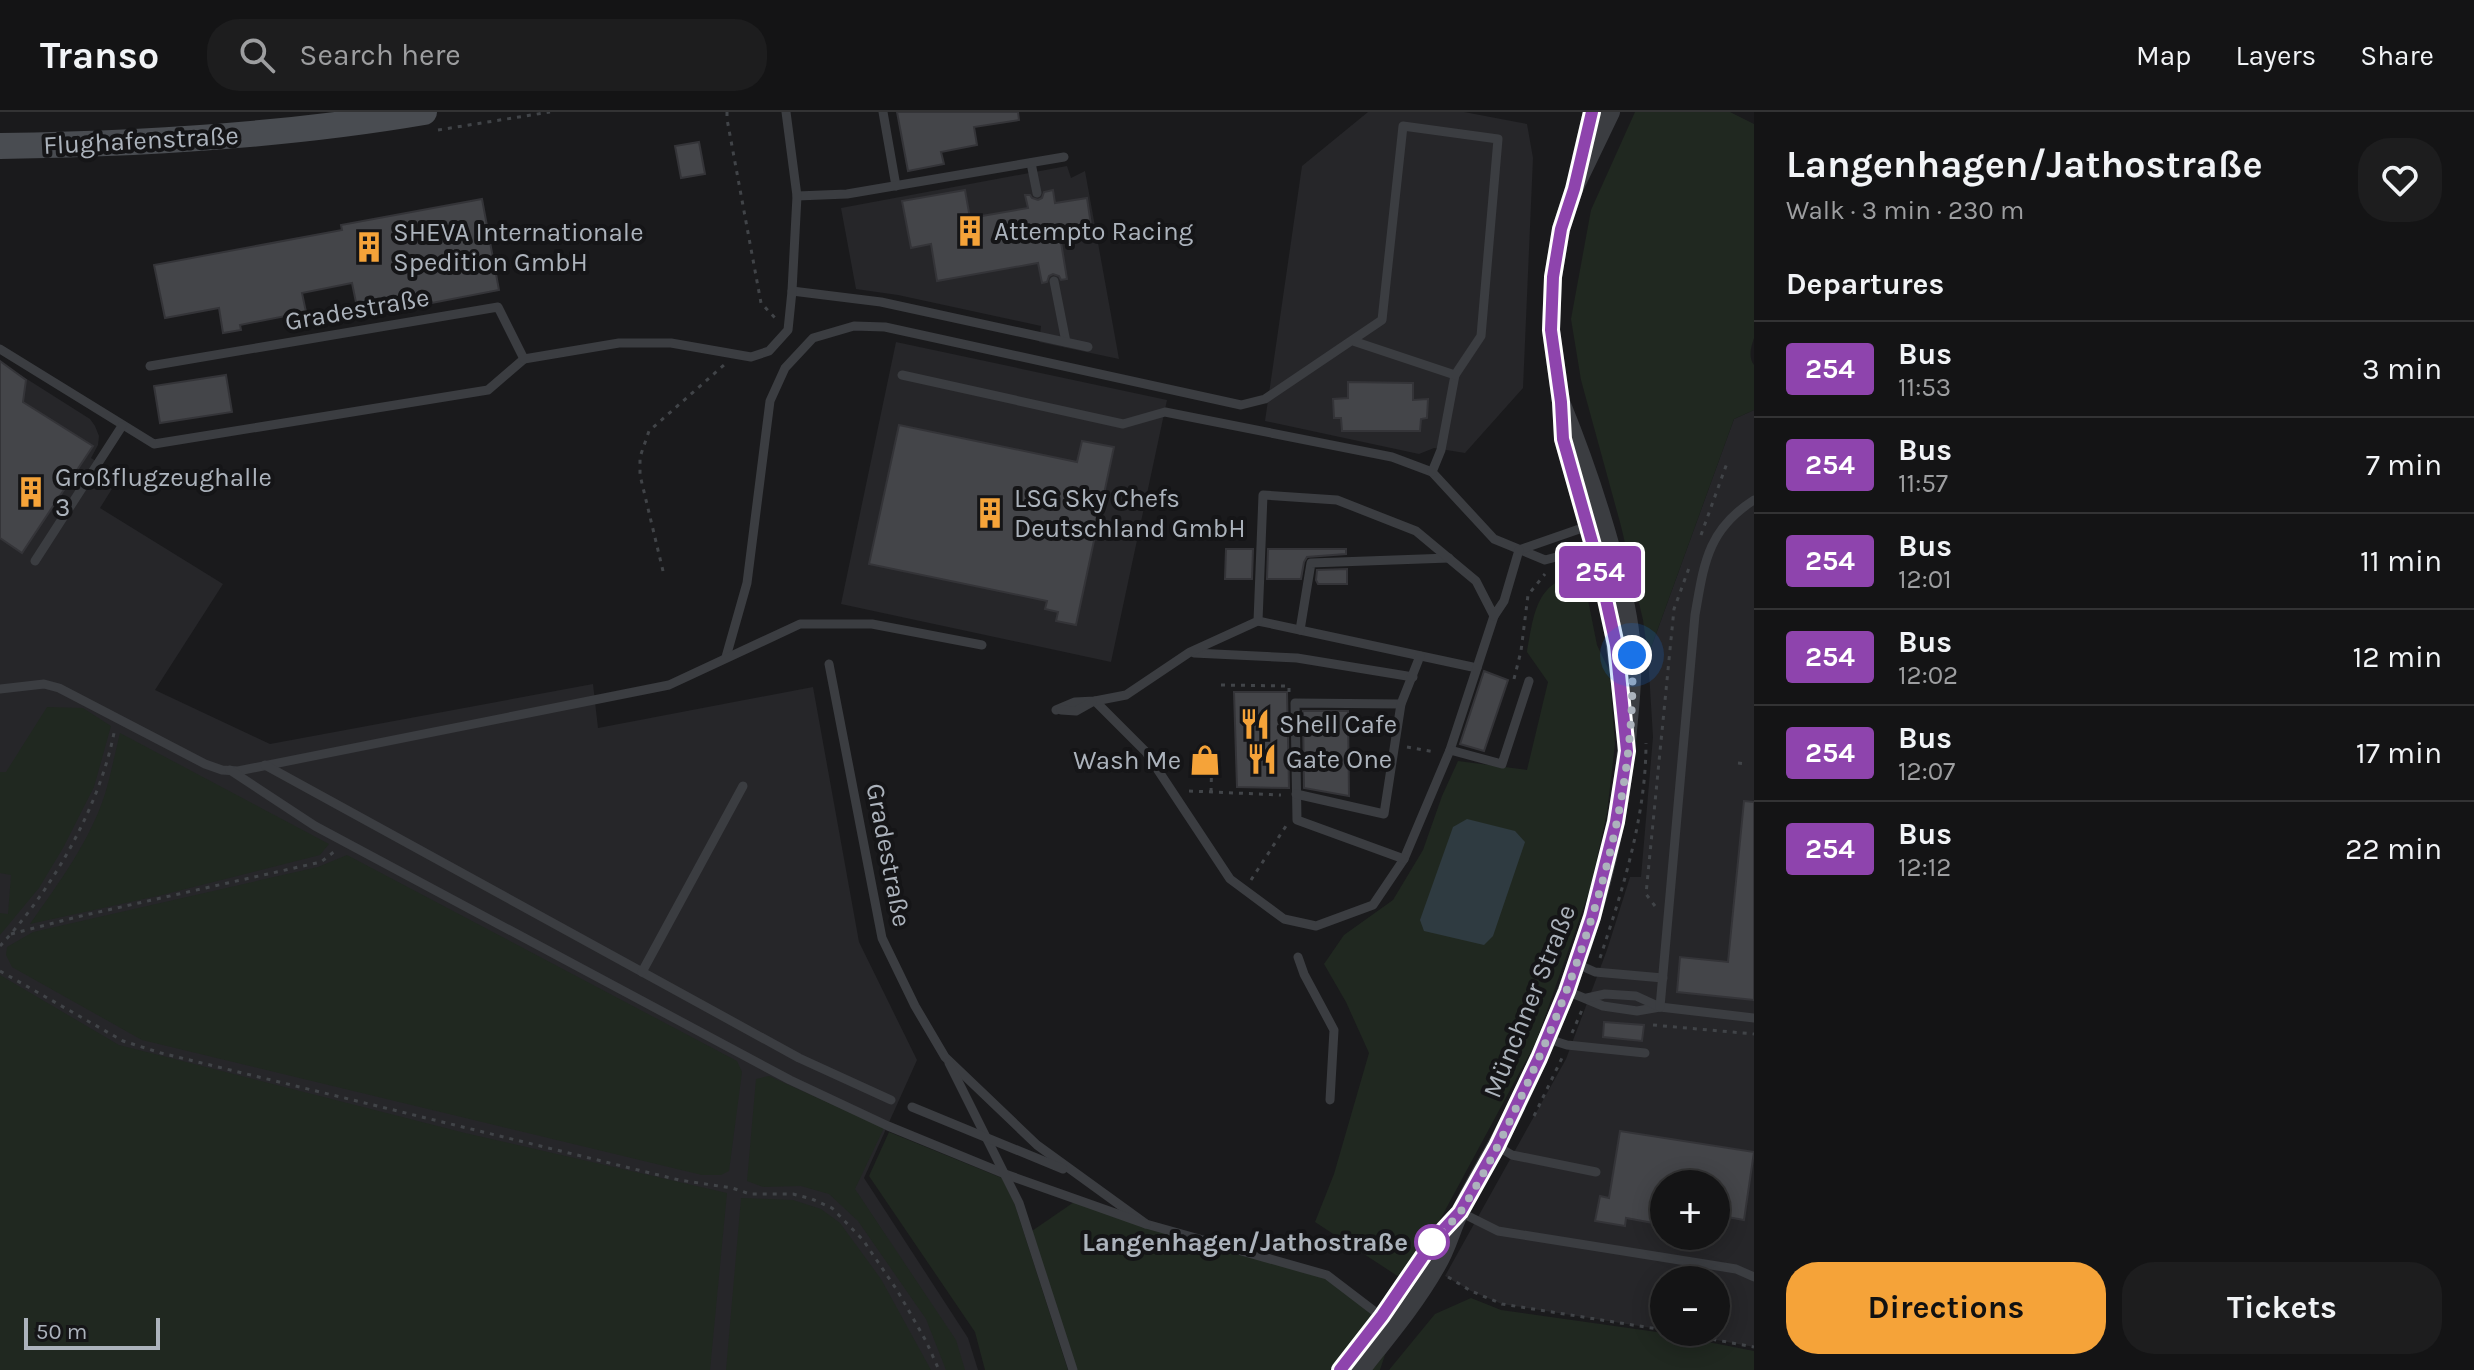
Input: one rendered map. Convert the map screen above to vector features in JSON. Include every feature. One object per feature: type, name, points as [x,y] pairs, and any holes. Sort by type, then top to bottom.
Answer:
[{"type":"main road","name":"Flughafenstraße","points":[[0,146],[147,142],[252,134],[424,112]]},
{"type":"street","points":[[1574,189],[1592,112]]},
{"type":"street","name":"Münchner Straße","points":[[1340,1370],[1434,1270],[1448,1247],[1460,1212],[1497,1146],[1548,1039],[1567,991],[1592,917],[1616,822],[1627,751],[1616,645],[1602,545],[1563,439],[1551,330],[1553,277],[1561,229],[1574,189],[1611,112]]},
{"type":"street","name":"Münchner Straße","points":[[1361,1370],[1434,1240],[1460,1212]]},
{"type":"lane","points":[[0,349],[154,444],[488,390],[524,359],[619,343],[671,343],[751,357],[769,351],[788,330],[797,196],[786,112]]},
{"type":"lane","points":[[883,112],[896,186]]},
{"type":"lane","points":[[726,657],[747,583],[770,401],[785,368],[813,338],[854,326],[885,327],[1241,405],[1265,399],[1382,320],[1403,126],[1498,139],[1481,336],[1455,375],[1441,450],[1432,472]]},
{"type":"lane","points":[[797,196],[847,194],[1064,157]]},
{"type":"lane","points":[[1031,163],[1037,193]]},
{"type":"lane","points":[[1054,281],[1066,342]]},
{"type":"lane","points":[[792,291],[881,302],[1088,347]]},
{"type":"lane","name":"Gradestraße","points":[[150,366],[498,307],[524,359]]},
{"type":"lane","points":[[1353,341],[1455,375]]},
{"type":"lane","points":[[902,375],[1123,424],[1165,412],[1392,457],[1432,472],[1494,539],[1519,550],[1545,560],[1602,545]]},
{"type":"lane","points":[[35,561],[122,426]]},
{"type":"lane","points":[[1258,621],[1263,495],[1337,500],[1416,531],[1476,581],[1494,616]]},
{"type":"lane","points":[[1660,1007],[1695,615],[1703,570],[1715,535],[1735,512],[1754,500]]},
{"type":"lane","points":[[1519,550],[1595,524]]},
{"type":"lane","points":[[1477,668],[1258,621],[1190,652],[1126,695],[1095,701],[1146,752],[1230,879],[1284,919],[1316,926],[1373,905],[1404,859],[1449,752],[1477,668],[1494,616],[1504,601],[1519,550]]},
{"type":"lane","points":[[1300,630],[1311,563],[1449,558]]},
{"type":"lane","points":[[229,770],[669,685],[800,624],[872,624],[982,645]]},
{"type":"lane","points":[[1190,652],[1297,658],[1413,677]]},
{"type":"lane","points":[[1296,795],[1384,814],[1401,704],[1420,656]]},
{"type":"lane","name":"Gradestraße","points":[[829,664],[882,938],[915,1006],[945,1057],[1037,1145],[1077,1174]]},
{"type":"lane","points":[[1449,752],[1502,764],[1529,681]]},
{"type":"lane","points":[[0,689],[44,684],[59,688],[205,764],[229,770],[345,843],[790,1080],[888,1126],[1005,1174],[1146,1224],[1327,1275],[1388,1322]]},
{"type":"lane","points":[[1401,704],[1295,703],[1296,795],[1297,820],[1404,859]]},
{"type":"lane","points":[[265,765],[799,1058],[891,1100]]},
{"type":"lane","points":[[642,972],[743,786]]},
{"type":"lane","points":[[1298,957],[1334,1030],[1330,1100]]},
{"type":"lane","points":[[1577,964],[1595,972],[1663,978]]},
{"type":"lane","points":[[1567,991],[1603,1006],[1637,1011],[1660,1007],[1754,1018]]},
{"type":"lane","points":[[1548,1039],[1567,1045],[1645,1053]]},
{"type":"lane","points":[[945,1057],[1019,1203],[1073,1370]]},
{"type":"lane","points":[[912,1107],[1077,1174],[1146,1224]]},
{"type":"lane","points":[[1497,1146],[1512,1155],[1596,1172]]},
{"type":"lane","points":[[1460,1212],[1498,1231],[1736,1269],[1754,1277]]},
{"type":"path","points":[[727,112],[761,303],[788,330]]},
{"type":"path","points":[[663,571],[640,475],[640,457],[649,431],[735,355]]},
{"type":"path","points":[[1514,679],[1528,595],[1542,576],[1552,571]]},
{"type":"path","points":[[1221,685],[1289,686],[1290,702]]},
{"type":"path","points":[[0,946],[48,884],[99,788],[117,718]]},
{"type":"path","points":[[1595,972],[1624,881],[1640,813],[1646,732]]},
{"type":"path","points":[[1398,745],[1449,752]]},
{"type":"path","points":[[1211,792],[1212,754]]},
{"type":"path","points":[[1738,763],[1748,764]]},
{"type":"path","points":[[1170,790],[1296,795]]},
{"type":"path","points":[[1244,890],[1291,818]]},
{"type":"path","points":[[11,934],[321,862],[345,843]]},
{"type":"path","points":[[0,971],[123,1041],[161,1053],[679,1180],[732,1188],[750,1194],[793,1194],[812,1199],[832,1208],[863,1240],[904,1303],[939,1370]]},
{"type":"path","points":[[1532,1120],[1551,1085],[1587,998]]},
{"type":"path","points":[[1653,1025],[1754,1034]]},
{"type":"path","points":[[1434,1270],[1502,1304],[1650,1328]]},
{"type":"path","points":[[1730,1343],[1754,1347]]},
{"type":"shaded area","points":[[1368,112],[1464,112],[1527,124],[1533,158],[1523,388],[1465,453],[1434,448],[1419,454],[1265,421],[1302,166]]},
{"type":"shaded area","points":[[1635,112],[1730,112],[1754,124],[1754,338],[1751,355],[1754,365],[1754,410],[1734,419],[1648,656],[1643,620],[1621,526],[1581,380],[1571,319],[1591,210]]},
{"type":"shaded area","points":[[1067,166],[1071,178],[1085,171],[1119,359],[1039,342],[1041,326],[856,289],[841,208]]},
{"type":"shaded area","points":[[896,342],[1167,400],[1111,662],[841,604]]},
{"type":"shaded area","points":[[0,362],[90,419],[95,426],[98,445],[91,458],[120,476],[100,508],[223,584],[155,690],[270,744],[593,684],[598,728],[813,687],[859,942],[917,1060],[864,1178],[968,1338],[978,1370],[0,1370]]},
{"type":"shaded area","points":[[1754,410],[1754,1347],[1730,1343],[1730,1266],[1650,1266],[1650,1328],[1502,1304],[1445,1276],[1566,1059],[1607,950],[1630,877],[1641,877],[1653,737],[1648,656],[1734,419]]},
{"type":"shaded area","points":[[1583,575],[1597,645],[1609,670],[1615,744],[1607,813],[1590,889],[1536,1042],[1435,1229],[1399,1277],[1315,1222],[1334,1174],[1369,1053],[1346,1002],[1324,964],[1344,935],[1393,900],[1423,850],[1458,761],[1527,770],[1548,682],[1527,652],[1535,612],[1546,591],[1555,583]]},
{"type":"shaded area","points":[[47,707],[83,708],[111,726],[94,787],[63,848],[39,888],[0,935],[0,913],[8,914],[11,875],[0,873],[0,772],[6,772]]},
{"type":"shaded area","points":[[120,733],[329,844],[320,855],[30,924],[91,829],[105,794]]},
{"type":"shaded area","points":[[1467,819],[1515,831],[1525,842],[1493,936],[1484,945],[1424,931],[1420,920],[1453,827]]},
{"type":"shaded area","points":[[347,855],[737,1061],[742,1072],[729,1171],[721,1175],[702,1175],[142,1040],[12,967],[6,955],[7,947],[33,932],[318,867]]},
{"type":"shaded area","points":[[0,975],[119,1045],[465,1133],[727,1193],[710,1370],[0,1370]]},
{"type":"shaded area","points":[[769,1076],[884,1128],[855,1189],[956,1340],[965,1370],[946,1370],[926,1319],[858,1221],[829,1194],[801,1186],[763,1187],[747,1181],[756,1079]]},
{"type":"shaded area","points":[[889,1132],[1002,1178],[1015,1205],[1068,1370],[985,1370],[975,1332],[869,1176]]},
{"type":"shaded area","points":[[741,1198],[793,1200],[821,1209],[840,1223],[881,1279],[931,1370],[726,1370]]},
{"type":"shaded area","points":[[1077,1200],[1327,1275],[1394,1327],[1380,1370],[1073,1370],[1029,1233]]},
{"type":"shaded area","points":[[1471,1298],[1501,1310],[1650,1331],[1650,1346],[1728,1346],[1754,1351],[1754,1370],[1389,1370],[1435,1314]]},
{"type":"building","points":[[897,112],[1018,112],[1019,120],[974,127],[977,145],[941,152],[944,164],[908,171]]},
{"type":"building","points":[[699,142],[705,174],[681,178],[675,146]]},
{"type":"building","name":"Attempto Racing","points":[[965,190],[970,218],[1028,208],[1025,195],[1038,200],[1044,192],[1053,190],[1055,203],[1087,198],[1091,225],[1059,230],[1067,279],[1061,280],[1053,274],[1042,283],[1038,263],[937,281],[931,244],[911,248],[902,201]]},
{"type":"building","name":"SHEVA Internationale Spedition GmbH","points":[[482,199],[499,290],[359,317],[352,283],[302,293],[306,312],[240,325],[241,330],[223,333],[219,308],[165,318],[154,265],[342,230],[341,225]]},
{"type":"building","name":"Großflugzeughalle 3","points":[[0,361],[26,380],[23,402],[93,446],[22,553],[0,538]]},
{"type":"building","points":[[226,375],[232,412],[160,423],[154,386]]},
{"type":"building","points":[[1348,382],[1413,383],[1413,400],[1428,399],[1427,418],[1421,419],[1420,431],[1342,431],[1341,418],[1334,418],[1333,399],[1348,398]]},
{"type":"building","name":"LSG Sky Chefs Deutschland GmbH","points":[[899,425],[1077,462],[1082,441],[1114,447],[1076,625],[1056,621],[1058,612],[1045,609],[1047,601],[869,564]]},
{"type":"building","points":[[1226,549],[1253,549],[1252,579],[1225,579]]},
{"type":"building","points":[[1268,549],[1346,549],[1346,554],[1307,557],[1301,579],[1267,579]]},
{"type":"building","points":[[1347,569],[1347,584],[1318,584],[1316,580],[1317,570]]},
{"type":"building","points":[[1484,671],[1508,680],[1484,751],[1460,744]]},
{"type":"building","points":[[1234,692],[1287,692],[1289,788],[1237,787]]},
{"type":"building","points":[[1303,711],[1348,711],[1349,796],[1304,788]]},
{"type":"building","points":[[1744,801],[1754,802],[1754,1000],[1677,992],[1680,957],[1728,962]]},
{"type":"building","points":[[1604,1022],[1644,1025],[1642,1041],[1603,1037]]},
{"type":"building","points":[[1620,1131],[1754,1152],[1744,1220],[1730,1218],[1730,1170],[1650,1170],[1650,1222],[1626,1218],[1625,1226],[1595,1221],[1600,1196],[1609,1198]]},
{"type":"bus line","name":"254","points":[[1340,1370],[1434,1240],[1460,1212],[1497,1146],[1567,991],[1592,917],[1616,822],[1627,751],[1616,645],[1594,547],[1563,439],[1551,330],[1553,277],[1561,229],[1592,112]]},
{"type":"place","name":"Attempto Racing","points":[[970,231]]},
{"type":"place","name":"SHEVA Internationale Spedition GmbH","points":[[369,247]]},
{"type":"place","name":"Großflugzeughalle 3","points":[[31,492]]},
{"type":"place","name":"LSG Sky Chefs Deutschland GmbH","points":[[990,513]]},
{"type":"place","name":"Shell Cafe","points":[[1255,724]]},
{"type":"place","name":"Gate One","points":[[1262,759]]},
{"type":"place","name":"Wash Me","points":[[1205,760]]},
{"type":"place","name":"Langenhagen/Jathostraße","points":[[1432,1242]]},
{"type":"route","points":[[1432,1242],[1460,1212],[1497,1146],[1548,1039],[1577,964],[1616,822],[1627,751],[1632,655]]}]
